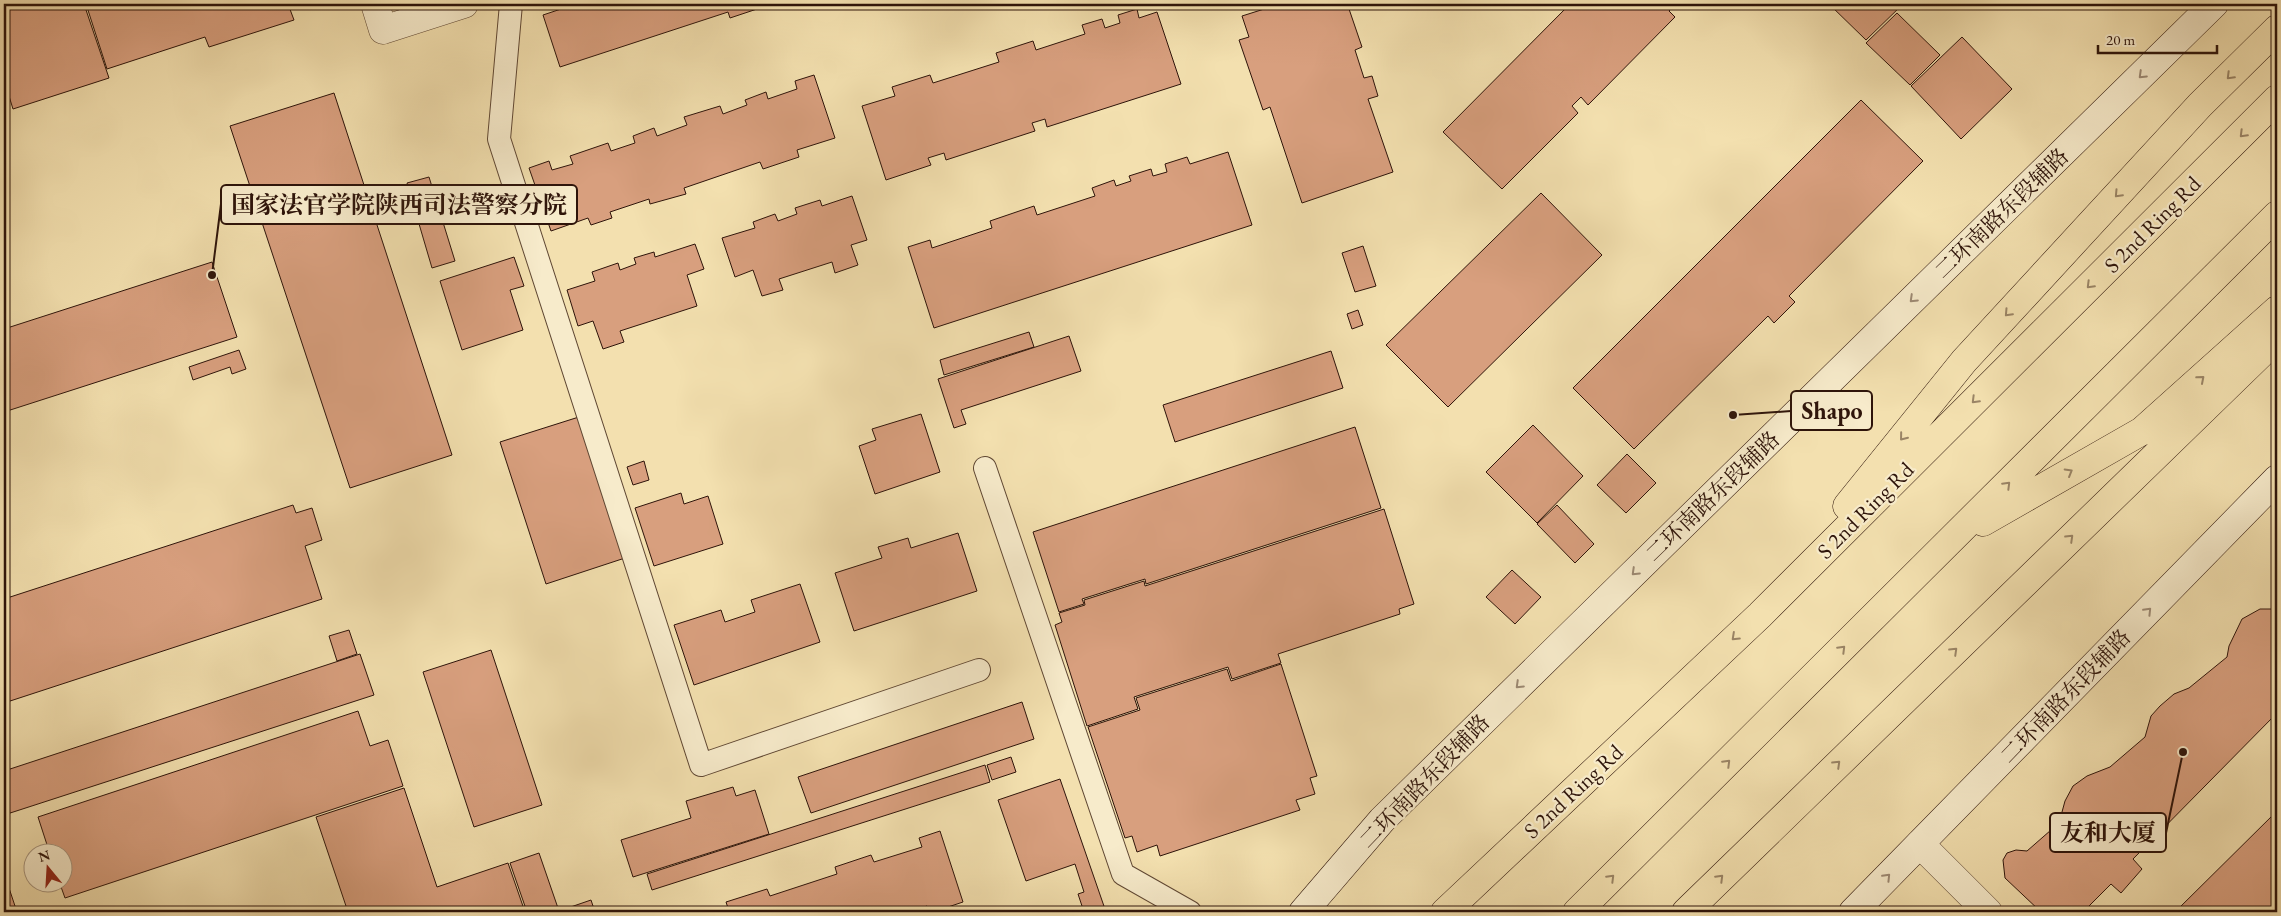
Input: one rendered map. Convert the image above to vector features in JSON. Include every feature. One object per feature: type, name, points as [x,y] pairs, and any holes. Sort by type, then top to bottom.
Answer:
[{"type":"highway","points":[[1760,615],[1964,361],[2200,105],[2277,29]]},
{"type":"highway","name":"S 2nd Ring Rd","points":[[1445,912],[1760,615],[2277,99]]},
{"type":"highway","points":[[1577,912],[2277,215]]},
{"type":"highway","points":[[1951,540],[2142,431],[2277,310]]},
{"type":"highway","points":[[1686,912],[2277,338]]},
{"type":"main road","points":[[375,4],[383,30],[464,4]]},
{"type":"main road","name":"二环南路东段辅路","points":[[1303,912],[1389,813],[2210,5]]},
{"type":"main road","name":"二环南路东段辅路","points":[[1853,912],[2277,479]]},
{"type":"main road","points":[[1920,844],[1988,912]]},
{"type":"lane","points":[[511,4],[499,139],[701,766],[979,670]]},
{"type":"lane","points":[[985,468],[1122,874],[1190,912]]},
{"type":"building","points":[[4,4],[84,4],[109,78],[13,109],[4,80]]},
{"type":"building","points":[[86,4],[288,4],[294,20],[209,47],[205,37],[107,69]]},
{"type":"building","points":[[576,4],[769,5],[730,18],[728,12],[560,67],[543,15]]},
{"type":"building","points":[[1280,4],[1338,4],[1340,9],[1348,6],[1362,47],[1355,50],[1364,78],[1372,76],[1378,96],[1368,99],[1393,172],[1302,203],[1270,107],[1263,110],[1239,40],[1249,37],[1242,16]]},
{"type":"building","points":[[1570,4],[1675,4],[1669,11],[1675,17],[1588,105],[1581,97],[1572,106],[1578,113],[1502,189],[1443,132]]},
{"type":"building","points":[[1679,4],[1691,4],[1685,10]]},
{"type":"building","points":[[1829,4],[1903,4],[1866,40]]},
{"type":"building","points":[[1137,9],[1139,18],[1157,12],[1181,84],[1047,127],[1045,119],[1032,123],[1035,131],[946,160],[944,153],[928,158],[931,165],[886,180],[862,106],[895,96],[892,87],[930,75],[933,83],[999,62],[996,53],[1033,41],[1036,50],[1085,34],[1082,25],[1102,19],[1105,28],[1120,23],[1118,15]]},
{"type":"building","points":[[1897,13],[1940,55],[1910,85],[1866,43]]},
{"type":"building","points":[[1962,37],[2012,89],[1961,139],[1911,86]]},
{"type":"building","points":[[814,75],[835,138],[797,150],[799,157],[763,169],[760,162],[684,188],[686,194],[650,204],[649,199],[610,212],[612,218],[591,225],[588,218],[551,231],[529,168],[549,161],[552,170],[573,164],[570,156],[608,143],[611,151],[635,143],[633,136],[654,128],[657,136],[687,125],[684,117],[720,106],[723,114],[747,105],[745,100],[766,92],[768,99],[797,89],[795,81]]},
{"type":"building","points":[[4,87],[8,101],[4,102]]},
{"type":"building","points":[[334,93],[452,455],[350,488],[230,126]]},
{"type":"building","points":[[1861,100],[1923,161],[1789,296],[1795,302],[1774,323],[1768,316],[1634,449],[1573,388]]},
{"type":"building","points":[[1228,152],[1252,225],[934,328],[908,247],[930,240],[932,248],[992,228],[990,221],[1034,206],[1037,215],[1095,196],[1092,188],[1114,180],[1116,186],[1131,181],[1129,176],[1151,169],[1153,176],[1167,172],[1165,164],[1187,157],[1190,164]]},
{"type":"building","points":[[429,177],[455,261],[432,268],[407,183]]},
{"type":"building","points":[[1541,193],[1602,255],[1448,407],[1386,345]]},
{"type":"building","points":[[852,196],[867,240],[851,245],[858,265],[835,273],[832,262],[779,279],[783,290],[762,296],[753,270],[735,277],[722,238],[755,228],[753,222],[775,214],[778,221],[797,214],[795,208],[820,200],[822,206]]},
{"type":"building","points":[[695,244],[704,269],[687,275],[697,306],[620,331],[624,342],[603,349],[593,321],[578,326],[567,290],[595,281],[592,272],[618,263],[620,270],[636,264],[634,258],[654,252],[655,257]]},
{"type":"building","points":[[1363,246],[1376,286],[1355,292],[1342,253]]},
{"type":"building","points":[[514,257],[524,286],[510,290],[523,330],[462,350],[440,281]]},
{"type":"building","points":[[212,262],[237,337],[4,412],[4,329]]},
{"type":"building","points":[[1358,310],[1363,325],[1352,329],[1347,314]]},
{"type":"building","points":[[1029,332],[1034,347],[944,375],[940,360]]},
{"type":"building","points":[[1069,336],[1081,371],[961,410],[966,424],[954,428],[938,379]]},
{"type":"building","points":[[239,350],[246,369],[232,374],[230,367],[193,380],[189,367]]},
{"type":"building","points":[[1331,351],[1343,388],[1175,442],[1163,405]]},
{"type":"building","points":[[921,414],[940,472],[875,494],[859,446],[876,440],[872,429]]},
{"type":"building","points":[[582,416],[628,557],[546,584],[500,442]]},
{"type":"building","points":[[1533,425],[1583,476],[1537,523],[1486,472]]},
{"type":"building","points":[[1355,427],[1381,508],[1146,584],[1145,579],[1082,599],[1084,604],[1059,612],[1033,532]]},
{"type":"building","points":[[1627,454],[1656,483],[1626,513],[1597,485]]},
{"type":"building","points":[[644,461],[649,480],[633,485],[627,467]]},
{"type":"building","points":[[681,493],[684,504],[708,496],[723,544],[654,566],[635,508]]},
{"type":"building","points":[[293,505],[296,513],[312,508],[322,540],[305,546],[322,599],[4,703],[4,599]]},
{"type":"building","points":[[1557,505],[1594,544],[1575,563],[1537,524]]},
{"type":"building","points":[[1384,509],[1414,604],[1399,609],[1400,614],[1278,654],[1281,663],[1232,679],[1228,667],[1134,697],[1138,709],[1087,726],[1055,625],[1062,622],[1059,613],[1085,605],[1084,600],[1144,581],[1145,586]]},
{"type":"building","points":[[958,533],[977,591],[854,631],[835,573],[882,558],[878,547],[908,538],[911,548]]},
{"type":"building","points":[[1512,570],[1541,597],[1515,624],[1486,597]]},
{"type":"building","points":[[800,584],[820,642],[694,685],[674,625],[721,610],[725,622],[755,612],[751,600]]},
{"type":"building","points":[[2277,604],[2277,713],[2133,859],[2142,869],[2121,893],[2111,884],[2083,912],[2041,912],[2005,878],[2003,860],[2007,853],[2016,850],[2027,851],[2059,823],[2065,801],[2073,786],[2087,776],[2110,767],[2145,737],[2151,716],[2160,706],[2174,694],[2189,688],[2227,657],[2229,646],[2242,619],[2260,609],[2272,609]]},
{"type":"building","points":[[349,630],[357,654],[337,661],[329,636]]},
{"type":"building","points":[[491,650],[542,805],[474,827],[423,672]]},
{"type":"building","points":[[360,654],[374,695],[4,815],[4,771]]},
{"type":"building","points":[[1281,664],[1317,776],[1310,778],[1315,794],[1296,800],[1300,810],[1160,856],[1157,845],[1137,852],[1132,836],[1125,838],[1088,727],[1140,710],[1136,698],[1227,669],[1231,681]]},
{"type":"building","points":[[1022,702],[1034,739],[811,813],[798,777]]},
{"type":"building","points":[[358,711],[370,746],[388,740],[403,786],[65,898],[64,894],[72,894],[72,844],[47,844],[38,817]]},
{"type":"building","points":[[1011,757],[1016,772],[992,780],[987,765]]},
{"type":"building","points":[[985,765],[990,782],[652,890],[647,874]]},
{"type":"building","points":[[1060,779],[1106,912],[1084,912],[1078,894],[1084,892],[1075,864],[1026,881],[998,800]]},
{"type":"building","points":[[733,787],[736,796],[755,790],[769,834],[633,877],[621,840],[691,818],[686,801]]},
{"type":"building","points":[[404,788],[437,887],[508,863],[525,912],[348,912],[316,817]]},
{"type":"building","points":[[2277,811],[2277,912],[2175,912]]},
{"type":"building","points":[[940,831],[963,902],[933,912],[929,912],[927,906],[908,912],[727,912],[729,911],[726,902],[767,889],[770,896],[837,874],[835,867],[871,855],[874,862],[922,847],[919,838]]},
{"type":"building","points":[[539,853],[559,911],[591,900],[595,912],[527,912],[510,863]]},
{"type":"building","points":[[4,873],[17,912],[4,912]]},
{"type":"place","name":"国家法官学院陕西司法警察分院","points":[[212,275]]},
{"type":"place","name":"Shapo","points":[[1733,415]]},
{"type":"place","name":"友和大厦","points":[[2183,752]]}]
